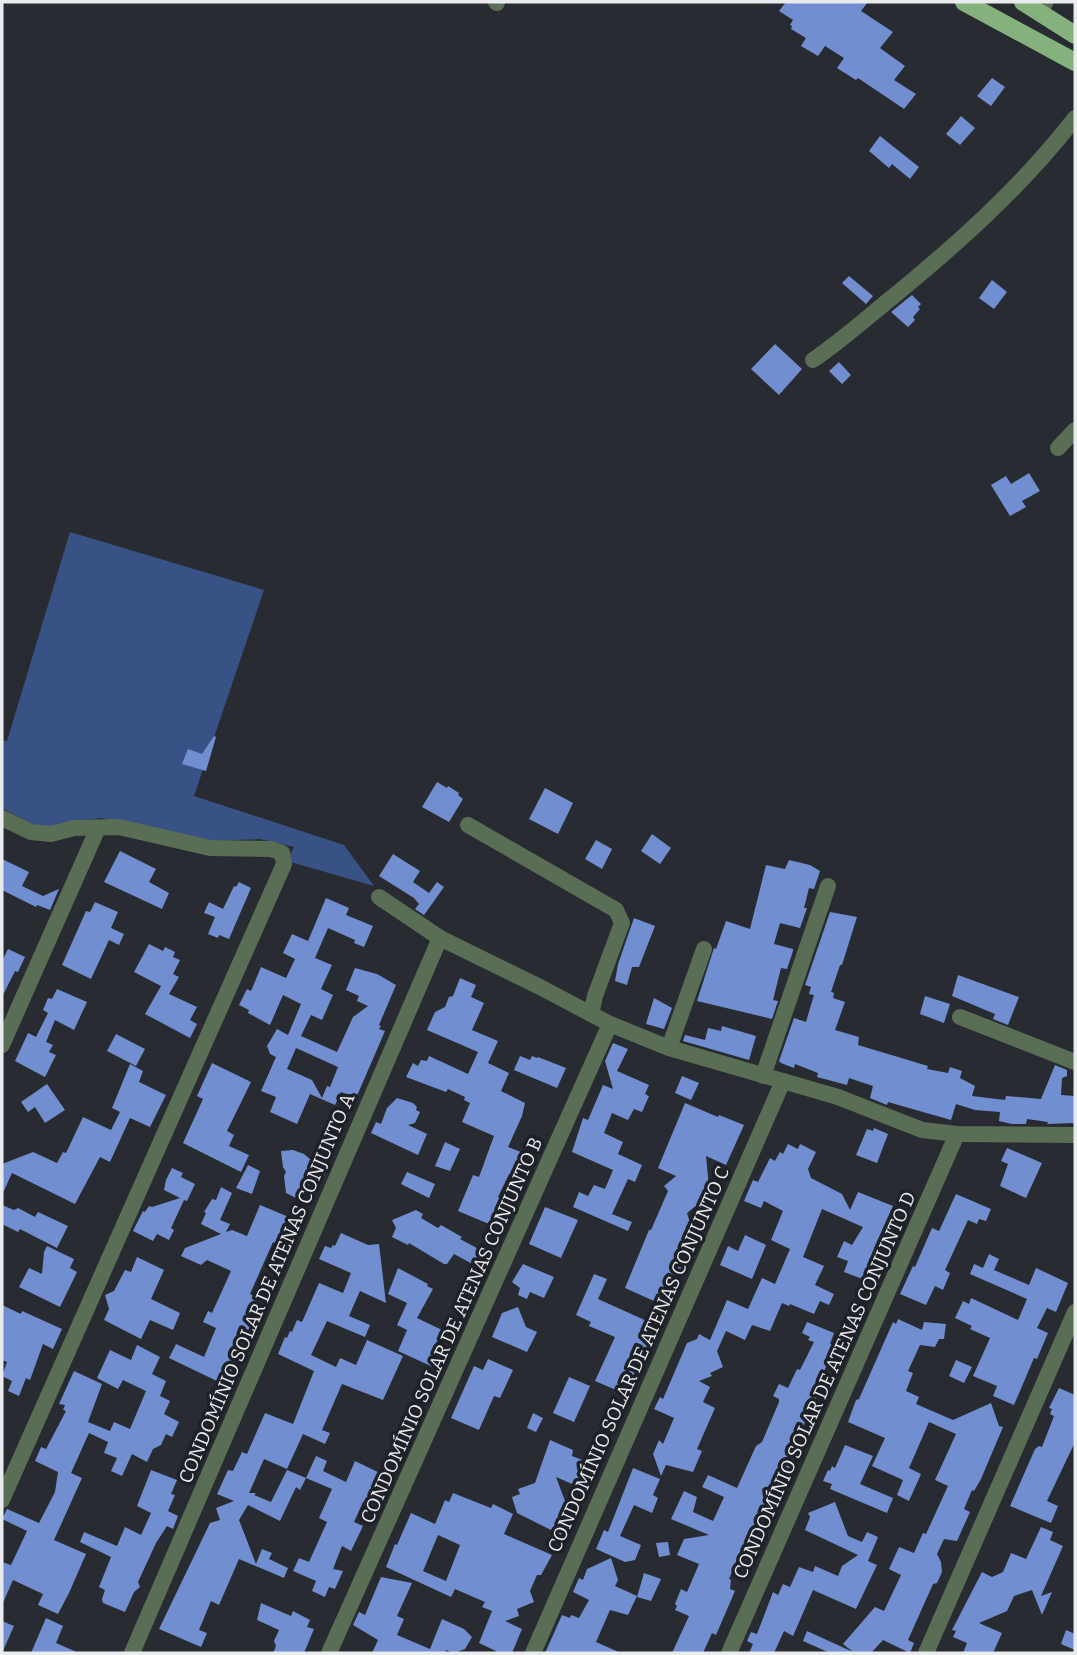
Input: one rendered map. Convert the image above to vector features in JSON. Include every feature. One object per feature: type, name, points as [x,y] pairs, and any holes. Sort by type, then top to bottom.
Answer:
[{"type":"main road","points":[[964,2],[1075,62]]},
{"type":"main road","points":[[1023,2],[1046,8],[1074,30]]},
{"type":"street","points":[[813,360],[915,279],[985,217],[1029,172],[1075,118]]},
{"type":"street","points":[[1058,448],[1075,430]]},
{"type":"street","points":[[2,818],[31,832],[51,834],[74,828],[119,827],[210,848],[271,849],[282,853],[284,864],[2,1500]]},
{"type":"street","points":[[468,825],[617,910],[622,923],[594,996],[591,1014]]},
{"type":"street","points":[[2,1045],[98,828]]},
{"type":"street","points":[[763,1076],[828,886]]},
{"type":"street","points":[[379,897],[440,938],[610,1024],[669,1048],[838,1097],[922,1129],[957,1134],[1075,1135]]},
{"type":"street","name":"CONDOMÍNIO SOLAR DE ATENAS CONJUNTO A","points":[[132,1653],[440,938]]},
{"type":"street","points":[[669,1048],[704,950]]},
{"type":"street","points":[[960,1017],[1075,1062]]},
{"type":"street","name":"CONDOMÍNIO SOLAR DE ATENAS CONJUNTO B","points":[[330,1653],[610,1024]]},
{"type":"street","name":"CONDOMÍNIO SOLAR DE ATENAS CONJUNTO C","points":[[533,1653],[783,1081]]},
{"type":"street","name":"CONDOMÍNIO SOLAR DE ATENAS CONJUNTO D","points":[[729,1653],[957,1134]]},
{"type":"street","points":[[926,1653],[1075,1312]]},
{"type":"shaded area","points":[[70,532],[264,590],[194,796],[344,845],[374,886],[287,861],[294,847],[260,839],[214,841],[101,818],[52,827],[32,824],[2,808],[2,740],[7,741]]},
{"type":"building","points":[[786,2],[868,2],[861,11],[893,32],[880,48],[905,66],[894,80],[916,94],[904,109],[858,78],[856,80],[837,68],[844,58],[825,46],[818,56],[801,46],[806,38],[791,29],[793,20],[779,11]]},
{"type":"building","points":[[992,78],[1005,87],[991,106],[977,96]]},
{"type":"building","points":[[961,116],[975,128],[960,145],[946,134]]},
{"type":"building","points":[[880,136],[919,167],[910,179],[892,164],[889,168],[869,151]]},
{"type":"building","points":[[849,276],[873,296],[866,304],[842,283]]},
{"type":"building","points":[[992,280],[1007,292],[994,309],[979,298]]},
{"type":"building","points":[[912,295],[921,304],[913,317],[915,320],[908,327],[891,312]]},
{"type":"building","points":[[775,344],[802,369],[779,395],[751,369]]},
{"type":"building","points":[[839,362],[851,375],[842,384],[829,371]]},
{"type":"building","points":[[1029,473],[1040,491],[1022,501],[1026,507],[1010,516],[991,485],[1006,476],[1011,484]]},
{"type":"building","points":[[214,736],[216,737],[206,771],[182,764],[188,749],[202,754]]},
{"type":"building","points":[[437,782],[459,793],[463,799],[449,822],[422,807]]},
{"type":"building","points":[[545,788],[573,803],[558,834],[529,819]]},
{"type":"building","points":[[652,834],[671,848],[660,864],[641,851]]},
{"type":"building","points":[[596,840],[612,849],[602,869],[585,859]]},
{"type":"building","points":[[120,851],[156,869],[149,882],[169,893],[162,909],[104,882]]},
{"type":"building","points":[[393,854],[420,871],[413,882],[429,893],[437,882],[444,887],[424,915],[415,909],[419,904],[414,898],[379,876]]},
{"type":"building","points":[[2,859],[29,872],[22,886],[43,896],[59,889],[50,910],[37,905],[36,907],[2,890]]},
{"type":"building","points":[[789,860],[810,865],[820,871],[814,889],[809,888],[804,908],[807,908],[800,928],[780,923],[774,944],[793,951],[787,969],[781,968],[773,1000],[778,1001],[772,1019],[697,1001],[726,921],[750,929],[766,865],[785,869]]},
{"type":"building","points":[[239,882],[251,888],[229,939],[208,934],[215,917],[204,913],[209,902],[223,909],[234,886]]},
{"type":"building","points":[[326,898],[349,908],[346,915],[373,926],[364,947],[328,928],[315,958],[332,965],[321,989],[333,995],[322,1020],[311,1015],[301,1036],[337,1052],[353,1017],[368,1006],[357,1001],[359,996],[346,990],[355,968],[377,974],[396,985],[379,1025],[379,1029],[385,1031],[356,1098],[341,1092],[335,1105],[310,1094],[297,1124],[270,1112],[276,1097],[261,1091],[276,1057],[270,1054],[267,1046],[277,1029],[288,1035],[301,1004],[283,995],[270,1025],[239,1005],[247,989],[251,991],[261,967],[286,978],[295,959],[283,953],[292,934],[308,941]],"holes":[[[296,1048],[338,1067],[322,1098],[312,1080],[287,1069]]]},
{"type":"building","points":[[95,902],[118,912],[111,928],[124,934],[119,945],[109,940],[91,979],[62,965],[86,911],[90,912]]},
{"type":"building","points":[[830,912],[857,917],[831,992],[834,993],[833,998],[845,1002],[835,1030],[859,1037],[858,1045],[928,1066],[927,1069],[948,1073],[950,1067],[962,1071],[960,1078],[975,1086],[972,1096],[1005,1100],[1006,1096],[1041,1099],[1055,1065],[1067,1070],[1067,1076],[1062,1078],[1061,1095],[1075,1096],[1075,1123],[1047,1124],[1048,1122],[1027,1119],[1026,1124],[1012,1124],[999,1121],[1000,1112],[975,1110],[956,1104],[951,1120],[888,1102],[887,1105],[870,1098],[873,1086],[849,1078],[847,1085],[817,1077],[818,1073],[795,1064],[794,1068],[781,1063],[779,1061],[794,1018],[806,1022],[814,995],[809,994],[811,987],[805,985]]},
{"type":"building","points":[[634,918],[655,926],[639,967],[632,967],[627,985],[615,981]]},
{"type":"building","points":[[149,944],[163,951],[165,947],[175,952],[173,957],[180,960],[173,974],[179,977],[169,994],[197,1007],[190,1020],[197,1024],[190,1038],[145,1014],[161,986],[134,972]]},
{"type":"building","points":[[8,949],[25,957],[2,997],[2,961]]},
{"type":"building","points":[[958,975],[1019,997],[1008,1025],[993,1019],[995,1014],[952,996]]},
{"type":"building","points":[[460,978],[476,985],[471,997],[484,1003],[472,1030],[498,1041],[488,1063],[509,1073],[501,1091],[525,1103],[508,1147],[526,1154],[516,1177],[509,1174],[498,1197],[501,1199],[497,1207],[503,1210],[496,1227],[458,1211],[473,1175],[479,1177],[494,1136],[462,1122],[470,1103],[464,1100],[465,1097],[448,1089],[446,1092],[406,1077],[413,1063],[418,1066],[421,1060],[427,1061],[429,1056],[468,1074],[478,1052],[427,1030],[435,1012],[445,1007],[449,997],[453,996]]},
{"type":"building","points":[[57,989],[87,1002],[74,1030],[55,1020],[46,1042],[53,1045],[49,1052],[56,1055],[45,1077],[15,1061],[28,1033],[36,1037],[48,1013],[43,1010],[48,998],[52,999]]},
{"type":"building","points":[[925,996],[950,1004],[944,1023],[920,1014]]},
{"type":"building","points":[[654,998],[672,1008],[664,1029],[646,1024]]},
{"type":"building","points":[[722,1026],[756,1036],[749,1060],[683,1041],[685,1035],[705,1040],[708,1028],[721,1031]]},
{"type":"building","points":[[116,1034],[145,1049],[136,1066],[107,1051]]},
{"type":"building","points":[[613,1043],[628,1049],[617,1071],[649,1085],[645,1094],[649,1096],[642,1112],[634,1109],[628,1120],[612,1113],[604,1133],[623,1142],[618,1154],[642,1165],[635,1182],[628,1179],[612,1214],[632,1222],[628,1231],[573,1207],[579,1192],[588,1196],[594,1185],[605,1189],[613,1170],[572,1152],[583,1118],[588,1120],[603,1085],[613,1089],[605,1061]]},
{"type":"building","points":[[520,1056],[530,1060],[532,1056],[538,1057],[566,1068],[557,1088],[514,1070]]},
{"type":"building","points":[[212,1063],[251,1082],[227,1131],[234,1135],[229,1146],[249,1155],[241,1172],[183,1143],[203,1099],[197,1096]]},
{"type":"building","points":[[130,1064],[143,1071],[139,1082],[166,1095],[150,1127],[130,1118],[110,1162],[100,1157],[75,1204],[12,1173],[2,1195],[2,1164],[33,1152],[57,1163],[63,1152],[66,1153],[83,1117],[111,1130],[120,1112],[112,1108]]},
{"type":"building","points":[[682,1076],[699,1083],[691,1100],[675,1093]]},
{"type":"building","points":[[47,1084],[65,1110],[45,1123],[35,1107],[28,1112],[21,1102]]},
{"type":"building","points":[[397,1098],[413,1103],[420,1112],[415,1123],[408,1125],[427,1134],[418,1155],[371,1133],[376,1122],[381,1124],[387,1108]]},
{"type":"building","points":[[685,1103],[744,1125],[726,1165],[706,1156],[709,1187],[713,1192],[687,1213],[690,1223],[686,1226],[689,1231],[686,1247],[677,1266],[682,1268],[665,1306],[625,1288],[668,1191],[664,1186],[676,1176],[658,1168]]},
{"type":"building","points":[[874,1128],[888,1134],[877,1163],[856,1155],[867,1129],[873,1131]]},
{"type":"building","points":[[445,1142],[460,1149],[450,1171],[435,1166]]},
{"type":"building","points":[[788,1144],[798,1149],[800,1144],[816,1152],[808,1169],[811,1178],[842,1194],[850,1210],[858,1192],[893,1206],[874,1248],[883,1252],[870,1282],[844,1272],[848,1261],[837,1257],[844,1241],[852,1245],[863,1227],[822,1209],[803,1257],[824,1266],[815,1285],[834,1294],[829,1305],[820,1301],[814,1314],[782,1303],[770,1331],[752,1325],[745,1340],[726,1331],[717,1351],[723,1367],[710,1373],[712,1376],[699,1381],[710,1387],[703,1402],[715,1408],[697,1449],[702,1451],[693,1472],[666,1465],[661,1476],[653,1454],[659,1440],[663,1444],[674,1418],[654,1409],[660,1397],[663,1399],[687,1343],[697,1339],[699,1334],[710,1340],[727,1300],[748,1309],[762,1278],[775,1284],[790,1249],[771,1240],[783,1211],[764,1201],[761,1208],[744,1201],[753,1180],[758,1182],[770,1158],[775,1161],[780,1152],[783,1154]]},
{"type":"building","points":[[1007,1148],[1042,1163],[1026,1198],[1000,1186],[1008,1164],[1001,1161]]},
{"type":"building","points":[[293,1150],[304,1154],[327,1170],[321,1183],[314,1180],[306,1187],[300,1200],[286,1193],[286,1172],[281,1151]]},
{"type":"building","points":[[248,1165],[260,1171],[252,1194],[236,1188]]},
{"type":"building","points":[[172,1168],[183,1173],[181,1177],[195,1184],[171,1228],[174,1230],[169,1240],[157,1234],[153,1241],[133,1231],[143,1211],[149,1206],[180,1198],[164,1190]]},
{"type":"building","points":[[407,1172],[435,1184],[429,1198],[401,1184]]},
{"type":"building","points":[[221,1187],[232,1193],[220,1220],[230,1224],[226,1232],[232,1230],[247,1236],[260,1205],[296,1220],[288,1234],[293,1236],[288,1248],[273,1242],[250,1294],[258,1298],[255,1306],[262,1312],[250,1337],[243,1334],[240,1350],[227,1381],[220,1378],[219,1382],[169,1358],[176,1344],[204,1357],[216,1328],[203,1322],[208,1311],[212,1313],[231,1271],[207,1260],[201,1265],[181,1256],[185,1248],[221,1234],[201,1224],[206,1213],[204,1212],[212,1199],[216,1200]]},
{"type":"building","points":[[956,1194],[991,1209],[986,1221],[979,1219],[977,1224],[968,1220],[945,1270],[950,1273],[943,1290],[935,1286],[926,1305],[900,1294],[932,1228],[939,1231]]},
{"type":"building","points":[[2,1205],[14,1210],[18,1208],[35,1217],[38,1212],[68,1226],[57,1248],[20,1229],[18,1232],[2,1224]]},
{"type":"building","points":[[545,1207],[578,1220],[561,1258],[529,1244]]},
{"type":"building","points":[[416,1210],[423,1214],[421,1218],[438,1228],[441,1225],[488,1254],[480,1268],[454,1254],[447,1264],[444,1264],[409,1243],[408,1245],[392,1237],[396,1228],[392,1220]]},
{"type":"building","points":[[341,1233],[368,1245],[379,1244],[386,1303],[360,1291],[349,1316],[370,1325],[365,1337],[327,1321],[311,1355],[336,1367],[340,1358],[356,1365],[367,1340],[403,1356],[383,1400],[342,1384],[322,1430],[330,1433],[325,1444],[303,1434],[287,1469],[264,1459],[249,1493],[256,1493],[254,1495],[271,1502],[287,1470],[306,1478],[300,1490],[296,1487],[280,1521],[248,1505],[239,1520],[256,1564],[262,1549],[272,1553],[269,1559],[288,1568],[284,1578],[239,1559],[219,1605],[211,1601],[199,1630],[207,1633],[201,1647],[159,1629],[210,1523],[220,1520],[216,1508],[234,1501],[217,1494],[228,1470],[233,1471],[242,1452],[247,1454],[265,1413],[293,1424],[314,1371],[278,1354],[285,1337],[292,1332],[297,1320],[302,1322],[319,1283],[343,1293],[351,1273],[319,1259],[325,1246],[335,1246]]},
{"type":"building","points":[[745,1235],[766,1245],[752,1279],[720,1265],[728,1246],[738,1251]]},
{"type":"building","points":[[47,1246],[74,1259],[70,1268],[77,1272],[60,1307],[19,1287],[29,1268],[42,1274]]},
{"type":"building","points":[[989,1254],[999,1259],[994,1270],[1029,1285],[1036,1268],[1068,1283],[1056,1312],[1047,1308],[1037,1328],[1048,1333],[1014,1405],[993,1396],[997,1386],[973,1376],[990,1338],[970,1329],[972,1326],[955,1318],[963,1301],[969,1304],[971,1298],[1018,1320],[1027,1299],[970,1274],[974,1264],[983,1268]]},
{"type":"building","points":[[137,1257],[164,1270],[151,1299],[180,1313],[173,1330],[150,1320],[141,1339],[104,1320],[109,1309],[105,1295],[114,1291],[125,1270],[131,1272]]},
{"type":"building","points":[[523,1264],[554,1277],[544,1298],[530,1292],[527,1299],[518,1295],[520,1288],[512,1282]]},
{"type":"building","points":[[398,1268],[433,1289],[417,1318],[442,1330],[434,1348],[441,1350],[433,1367],[398,1351],[407,1330],[397,1325],[407,1303],[388,1294]]},
{"type":"building","points":[[594,1274],[607,1279],[598,1299],[649,1322],[645,1336],[655,1340],[649,1352],[643,1349],[636,1370],[623,1393],[595,1381],[615,1337],[589,1326],[591,1322],[576,1315]]},
{"type":"building","points":[[2,1305],[62,1329],[53,1349],[43,1344],[30,1380],[26,1378],[19,1396],[8,1391],[12,1381],[2,1376],[7,1362],[2,1360]]},
{"type":"building","points":[[518,1307],[526,1327],[537,1332],[527,1352],[492,1337],[502,1313]]},
{"type":"building","points":[[898,1319],[922,1330],[924,1322],[946,1324],[944,1339],[939,1339],[935,1347],[920,1345],[908,1371],[913,1373],[906,1391],[919,1397],[916,1404],[953,1420],[991,1403],[999,1426],[1003,1427],[981,1479],[974,1491],[972,1490],[964,1509],[970,1512],[957,1541],[944,1539],[937,1554],[942,1572],[937,1583],[933,1584],[908,1640],[914,1643],[910,1653],[883,1640],[871,1653],[830,1653],[803,1641],[807,1631],[853,1652],[843,1644],[875,1607],[884,1611],[901,1575],[889,1569],[899,1547],[914,1553],[923,1533],[926,1534],[948,1486],[935,1480],[956,1434],[929,1422],[909,1468],[921,1474],[909,1501],[897,1495],[903,1480],[872,1466],[885,1438],[848,1422],[893,1322],[896,1324]]},
{"type":"building","points":[[807,1322],[834,1333],[830,1344],[834,1345],[821,1380],[824,1381],[791,1452],[797,1455],[790,1470],[784,1468],[764,1513],[748,1560],[738,1557],[729,1579],[730,1589],[735,1591],[716,1635],[712,1633],[703,1653],[672,1653],[689,1616],[675,1610],[675,1604],[681,1589],[687,1592],[699,1564],[677,1555],[684,1539],[709,1535],[671,1519],[684,1491],[697,1497],[693,1512],[713,1521],[724,1497],[702,1487],[708,1475],[737,1488],[756,1446],[762,1442],[779,1402],[779,1399],[773,1396],[779,1384],[788,1388],[814,1342],[802,1333]]},
{"type":"building","points":[[137,1345],[160,1357],[152,1374],[166,1381],[160,1396],[170,1401],[164,1414],[179,1422],[172,1437],[166,1434],[161,1445],[153,1449],[147,1462],[132,1454],[122,1476],[111,1471],[117,1458],[104,1453],[108,1442],[89,1433],[71,1473],[82,1478],[54,1540],[86,1554],[69,1593],[58,1614],[38,1605],[43,1594],[13,1580],[2,1605],[2,1562],[11,1565],[27,1531],[2,1519],[7,1509],[39,1523],[55,1492],[58,1472],[35,1461],[41,1447],[46,1449],[66,1411],[63,1410],[65,1405],[59,1404],[74,1371],[102,1384],[88,1422],[110,1431],[114,1422],[130,1429],[146,1391],[123,1380],[118,1389],[97,1378],[110,1350],[131,1360]]},
{"type":"building","points":[[488,1359],[513,1370],[500,1398],[494,1396],[479,1430],[451,1418],[474,1366],[483,1370]]},
{"type":"building","points":[[956,1360],[972,1367],[964,1383],[949,1376]]},
{"type":"building","points":[[569,1377],[590,1386],[574,1422],[553,1413]]},
{"type":"building","points":[[1059,1388],[1075,1395],[1075,1442],[1047,1501],[1058,1506],[1051,1523],[1010,1506],[1035,1449],[1042,1447],[1054,1416],[1050,1414],[1052,1409],[1049,1408]]},
{"type":"building","points":[[533,1413],[543,1418],[536,1432],[527,1428]]},
{"type":"building","points":[[550,1440],[573,1450],[572,1456],[590,1463],[579,1487],[556,1477],[568,1509],[572,1510],[561,1535],[517,1513],[512,1497],[520,1494],[518,1489],[535,1483]]},
{"type":"building","points":[[845,1445],[873,1456],[860,1484],[893,1498],[887,1513],[830,1489],[832,1484],[823,1481],[828,1470],[830,1471],[832,1466],[835,1468]]},
{"type":"building","points":[[316,1456],[327,1461],[323,1471],[346,1482],[355,1461],[384,1475],[371,1506],[363,1502],[354,1522],[363,1526],[351,1551],[342,1546],[333,1569],[343,1571],[335,1589],[329,1587],[325,1597],[312,1591],[316,1581],[293,1571],[299,1558],[309,1562],[327,1522],[319,1518],[332,1489],[306,1478]]},
{"type":"building","points":[[633,1468],[660,1479],[653,1495],[658,1498],[652,1513],[634,1505],[620,1536],[641,1545],[635,1560],[625,1562],[596,1549],[604,1530],[608,1532]]},
{"type":"building","points":[[151,1470],[177,1480],[171,1494],[175,1495],[168,1511],[178,1516],[173,1529],[167,1526],[156,1543],[138,1582],[140,1587],[134,1592],[125,1612],[103,1603],[105,1590],[99,1587],[111,1557],[80,1542],[84,1532],[117,1546],[125,1527],[141,1535],[151,1513],[137,1506]]},
{"type":"building","points":[[453,1493],[491,1508],[493,1504],[513,1514],[504,1534],[552,1555],[541,1575],[537,1575],[530,1591],[534,1602],[517,1609],[519,1616],[505,1621],[522,1629],[512,1653],[495,1653],[496,1651],[479,1643],[492,1611],[482,1607],[485,1602],[455,1589],[451,1597],[386,1567],[411,1513],[435,1524],[445,1500],[449,1502]],"holes":[[[438,1535],[460,1545],[446,1581],[423,1571]]]},
{"type":"building","points":[[835,1502],[848,1536],[862,1542],[867,1532],[878,1537],[868,1561],[877,1565],[856,1609],[813,1590],[793,1636],[784,1631],[774,1653],[749,1653],[753,1644],[747,1641],[751,1632],[757,1634],[773,1592],[778,1595],[783,1584],[790,1587],[799,1567],[813,1572],[815,1566],[838,1576],[842,1566],[858,1555],[805,1530],[810,1517],[808,1513]]},
{"type":"building","points":[[1041,1527],[1053,1532],[1050,1540],[1063,1546],[1041,1596],[1052,1592],[1042,1615],[1032,1590],[1014,1596],[1007,1611],[979,1623],[1002,1633],[993,1653],[963,1653],[967,1643],[953,1637],[956,1631],[952,1630],[982,1572],[992,1577],[1003,1572],[1011,1553],[1026,1559]]},
{"type":"building","points":[[668,1542],[670,1555],[659,1557],[656,1543]]},
{"type":"building","points":[[611,1558],[618,1580],[615,1586],[637,1596],[628,1615],[610,1610],[596,1642],[621,1653],[545,1653],[562,1615],[579,1618],[589,1600],[573,1592],[579,1578],[583,1580],[587,1569]]},
{"type":"building","points":[[644,1573],[661,1579],[651,1601],[637,1597]]},
{"type":"building","points":[[381,1577],[412,1583],[397,1616],[404,1619],[397,1635],[430,1649],[442,1619],[464,1629],[472,1637],[465,1649],[454,1653],[446,1650],[445,1653],[372,1653],[378,1640],[353,1625],[359,1612],[365,1615]]},
{"type":"building","points":[[261,1603],[291,1616],[293,1611],[310,1620],[307,1627],[314,1629],[304,1653],[273,1653],[279,1630],[257,1620]]},
{"type":"building","points":[[46,1618],[63,1626],[56,1643],[79,1653],[31,1653]]},
{"type":"building","points":[[2,1621],[14,1626],[2,1653]]},
{"type":"building","points":[[1066,1630],[1075,1634],[1075,1650],[1061,1644]]}]
